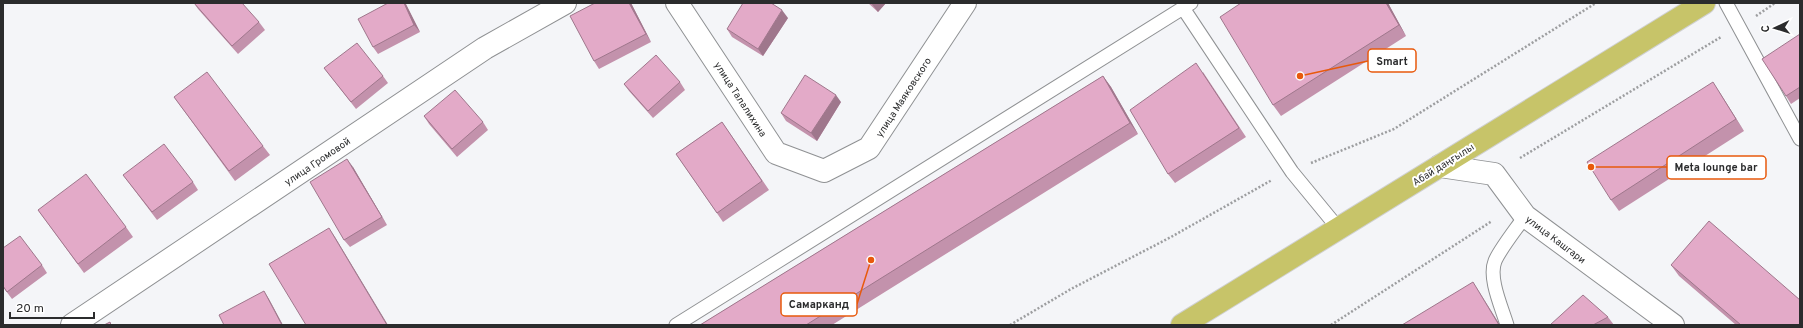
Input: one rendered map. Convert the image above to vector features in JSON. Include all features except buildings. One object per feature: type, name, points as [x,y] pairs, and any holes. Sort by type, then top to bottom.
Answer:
[{"type":"main road","name":"Абай даңғылы","points":[[1182,325],[1704,3]]},
{"type":"street","name":"улица Громовой","points":[[72,325],[485,48],[565,3]]},
{"type":"street","name":"улица Талалихина","points":[[677,3],[776,153],[824,171]]},
{"type":"street","name":"улица Маяковского","points":[[824,171],[870,148],[965,3]]},
{"type":"street","name":"улица Кашгари","points":[[1440,166],[1494,174],[1525,216],[1673,325]]},
{"type":"lane","points":[[1726,3],[1799,137]]},
{"type":"lane","points":[[676,325],[1187,5],[1292,172],[1338,228]]},
{"type":"lane","points":[[1507,325],[1496,291],[1494,274],[1495,261],[1525,216]]},
{"type":"path","points":[[1749,20],[1776,3]]},
{"type":"path","points":[[1520,158],[1722,36]]},
{"type":"path","points":[[1331,325],[1492,221]]},
{"type":"place","name":"Smart","points":[[1300,76]]},
{"type":"place","name":"Meta lounge bar","points":[[1591,167]]},
{"type":"place","name":"Самарканд","points":[[871,260]]}]
